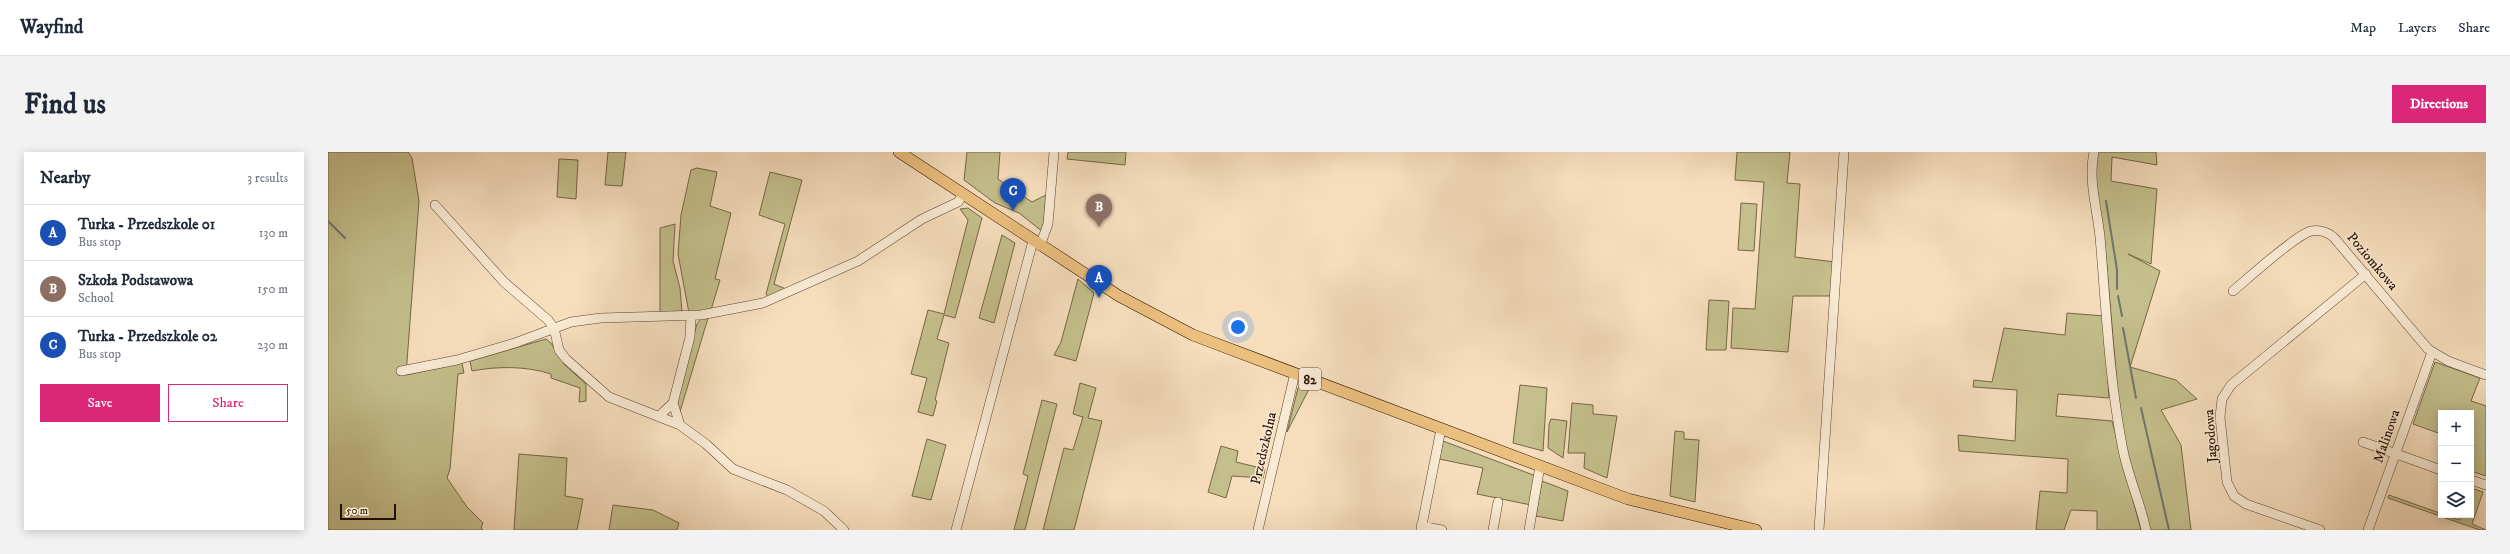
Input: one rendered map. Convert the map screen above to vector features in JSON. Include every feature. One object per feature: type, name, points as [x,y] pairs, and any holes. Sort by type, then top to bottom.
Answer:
[{"type":"main road","name":"82","points":[[899,152],[962,196],[1119,296],[1159,318],[1193,334],[1440,429],[1628,499],[1756,530]]},
{"type":"street","points":[[956,530],[1037,243],[1048,224],[1054,152]]},
{"type":"street","points":[[1819,530],[1844,152]]},
{"type":"street","points":[[2094,152],[2093,187],[2099,227],[2118,426],[2128,472],[2142,509],[2146,530]]},
{"type":"street","points":[[401,371],[465,358],[515,343],[564,323],[598,318],[691,316],[725,312],[763,303],[834,272],[868,255],[922,219],[958,202],[962,196]]},
{"type":"street","points":[[435,205],[504,282],[554,328],[559,350],[566,359],[598,388],[616,401],[680,425],[706,444],[732,469],[787,490],[824,511],[844,530]]},
{"type":"street","name":"Poziomkowa","points":[[2233,291],[2287,246],[2311,231],[2326,232],[2334,236],[2432,352],[2448,361],[2486,374]]},
{"type":"street","name":"Jagodowa","points":[[2320,530],[2246,504],[2234,496],[2228,482],[2220,407],[2232,385],[2366,274]]},
{"type":"street","points":[[680,425],[673,403],[690,337],[691,316]]},
{"type":"street","name":"Malinowa","points":[[2368,530],[2394,453],[2432,352]]},
{"type":"street","name":"Przedszkolna","points":[[1258,530],[1296,374]]},
{"type":"street","points":[[659,416],[673,403]]},
{"type":"street","points":[[1440,429],[1421,528],[1442,530]]},
{"type":"street","points":[[2363,442],[2438,469]]},
{"type":"street","points":[[1528,530],[1540,466]]},
{"type":"street","points":[[2474,481],[2486,485]]},
{"type":"street","points":[[1493,530],[1498,502]]},
{"type":"shaded area","points":[[328,152],[408,152],[412,158],[419,201],[406,375],[462,363],[464,373],[458,374],[450,469],[447,478],[467,507],[483,523],[481,528],[483,530],[328,530]]},
{"type":"shaded area","points":[[608,152],[626,152],[622,186],[605,185]]},
{"type":"shaded area","points":[[967,152],[1000,152],[998,179],[1032,202],[1046,195],[1043,232],[1019,213],[995,203],[964,180]]},
{"type":"shaded area","points":[[1068,152],[1126,152],[1125,165],[1067,159]]},
{"type":"shaded area","points":[[1737,152],[1790,152],[1787,183],[1800,184],[1795,257],[1835,262],[1833,296],[1793,296],[1788,352],[1731,348],[1733,308],[1755,309],[1764,182],[1735,180]]},
{"type":"shaded area","points":[[2097,152],[2156,152],[2157,165],[2112,157],[2111,181],[2157,189],[2151,264],[2128,254],[2160,271],[2130,367],[2176,380],[2197,399],[2161,410],[2181,445],[2191,530],[2148,530],[2126,449],[2118,394],[2106,257],[2095,178]]},
{"type":"shaded area","points":[[559,159],[578,160],[576,199],[557,197]]},
{"type":"shaded area","points":[[697,168],[717,172],[710,206],[731,213],[715,279],[720,280],[711,310],[689,313],[678,254],[681,215],[691,170]]},
{"type":"shaded area","points":[[770,172],[802,180],[774,284],[786,289],[768,297],[766,294],[785,224],[759,215]]},
{"type":"shaded area","points":[[1741,203],[1757,204],[1754,251],[1738,250]]},
{"type":"shaded area","points":[[968,208],[982,218],[955,318],[944,315],[937,339],[949,343],[935,400],[937,401],[933,416],[918,412],[927,378],[911,374],[928,310],[944,314],[968,220],[960,209]]},
{"type":"shaded area","points":[[675,224],[673,261],[680,288],[682,312],[660,312],[660,228]]},
{"type":"shaded area","points":[[1002,235],[1015,243],[994,323],[979,318]]},
{"type":"shaded area","points":[[1078,279],[1094,293],[1076,361],[1054,355],[1061,342]]},
{"type":"shaded area","points":[[1709,300],[1729,301],[1726,350],[1706,350]]},
{"type":"shaded area","points":[[2067,313],[2104,316],[2109,398],[2058,394],[2056,416],[2112,421],[2141,530],[2097,530],[2097,511],[2071,510],[2064,530],[2036,530],[2040,491],[2067,493],[2068,459],[1959,451],[1958,435],[2015,441],[2017,390],[1973,387],[1974,380],[1992,382],[2004,328],[2065,335]]},
{"type":"shaded area","points":[[708,318],[679,415],[678,395],[687,357],[697,324],[701,319]]},
{"type":"shaded area","points":[[546,339],[551,343],[564,364],[586,384],[586,401],[579,402],[580,388],[551,378],[551,374],[541,371],[522,368],[492,368],[472,371],[470,361]]},
{"type":"shaded area","points":[[2435,362],[2480,378],[2471,401],[2486,406],[2486,476],[2474,472],[2474,410],[2438,410],[2438,433],[2413,424]]},
{"type":"shaded area","points":[[1080,383],[1096,388],[1088,418],[1102,421],[1074,530],[1043,530],[1064,448],[1073,450],[1083,417],[1073,414]]},
{"type":"shaded area","points":[[1520,385],[1547,388],[1543,451],[1513,443]]},
{"type":"shaded area","points":[[1300,386],[1309,389],[1287,432],[1298,388]]},
{"type":"shaded area","points":[[1042,400],[1057,404],[1025,530],[1014,530],[1028,476],[1023,474]]},
{"type":"shaded area","points":[[1572,403],[1593,405],[1593,414],[1617,416],[1607,478],[1584,468],[1585,453],[1568,453]]},
{"type":"shaded area","points":[[1551,419],[1567,421],[1563,458],[1548,448],[1549,424]]},
{"type":"shaded area","points":[[1675,431],[1684,432],[1684,439],[1699,440],[1695,502],[1670,496]]},
{"type":"shaded area","points":[[927,439],[946,445],[931,500],[912,496]]},
{"type":"shaded area","points":[[1443,441],[1536,476],[1531,505],[1477,494],[1483,468],[1439,459]]},
{"type":"shaded area","points":[[1221,446],[1238,451],[1236,462],[1265,469],[1263,478],[1232,476],[1226,498],[1208,492]]},
{"type":"shaded area","points":[[519,454],[567,458],[565,496],[583,499],[577,530],[514,530]]},
{"type":"shaded area","points":[[1542,481],[1568,491],[1563,521],[1536,516]]},
{"type":"shaded area","points":[[2474,489],[2483,492],[2472,524],[2486,530],[2480,530],[2446,518],[2459,520],[2460,518],[2474,518]]},
{"type":"shaded area","points":[[2389,495],[2438,512],[2438,515],[2388,498]]},
{"type":"shaded area","points":[[613,505],[653,510],[679,523],[677,530],[609,530]]},
{"type":"waterway","points":[[2106,201],[2117,270],[2117,289]]},
{"type":"waterway","points":[[328,221],[345,238]]},
{"type":"waterway","points":[[2118,296],[2122,316]]},
{"type":"waterway","points":[[2123,328],[2136,398]]},
{"type":"waterway","points":[[2141,408],[2169,530]]},
{"type":"place","name":"Turka - Przedszkole 02","points":[[1013,211]]},
{"type":"place","name":"Szkoła Podstawowa","points":[[1099,227]]},
{"type":"place","name":"Turka - Przedszkole 01","points":[[1099,298]]}]
